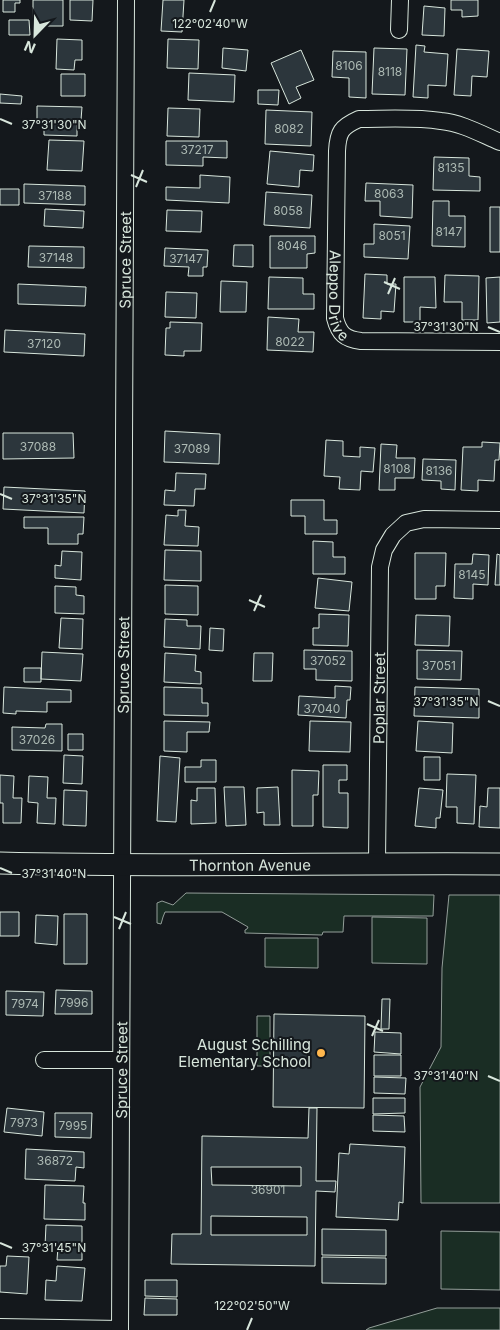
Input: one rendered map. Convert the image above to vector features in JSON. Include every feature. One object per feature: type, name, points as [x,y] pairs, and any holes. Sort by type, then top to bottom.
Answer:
[{"type":"main road","name":"Thornton Avenue","points":[[0,864],[500,864]]},
{"type":"street","name":"Spruce Street","points":[[120,1330],[126,0]]},
{"type":"street","points":[[399,30],[400,0]]},
{"type":"street","name":"Aleppo Drive","points":[[500,142],[465,127],[443,121],[359,119],[342,128],[338,138],[337,151],[335,318],[343,336],[353,340],[500,342]]},
{"type":"street","name":"Poplar Street","points":[[377,863],[380,566],[384,550],[392,535],[406,523],[424,519],[500,520]]},
{"type":"street","points":[[44,1060],[121,1060]]},
{"type":"street","points":[[0,1327],[120,1330]]},
{"type":"green space","points":[[186,893],[434,895],[433,916],[344,916],[343,932],[323,932],[322,935],[245,933],[248,927],[222,912],[165,912],[161,924],[157,923],[157,903],[162,901],[173,905]]},
{"type":"green space","points":[[449,895],[500,895],[500,1203],[421,1203],[420,1087],[441,1047],[442,968]]},
{"type":"green space","points":[[372,917],[427,918],[427,964],[372,963]]},
{"type":"green space","points":[[265,938],[318,938],[318,968],[265,967]]},
{"type":"green space","points":[[257,1016],[270,1016],[270,1066],[257,1066]]},
{"type":"green space","points":[[441,1231],[500,1232],[500,1290],[441,1289]]},
{"type":"green space","points":[[437,1308],[500,1308],[500,1330],[366,1330],[369,1328]]},
{"type":"building","points":[[3,0],[20,0],[20,3],[15,3],[15,12],[3,12]]},
{"type":"building","points":[[33,0],[63,0],[63,26],[33,26]]},
{"type":"building","points":[[70,0],[93,0],[92,21],[70,20]]},
{"type":"building","points":[[163,0],[184,0],[182,32],[161,31]]},
{"type":"building","points":[[451,0],[478,0],[478,16],[462,17],[462,10],[451,10]]},
{"type":"building","points":[[424,6],[445,8],[444,36],[422,35]]},
{"type":"building","points":[[9,20],[29,20],[30,35],[9,35]]},
{"type":"building","points":[[57,39],[82,40],[82,60],[75,60],[74,70],[56,69]]},
{"type":"building","points":[[168,39],[199,40],[198,69],[167,68]]},
{"type":"building","points":[[416,45],[425,46],[424,52],[448,54],[446,86],[428,85],[428,98],[413,97]]},
{"type":"building","points":[[223,48],[248,50],[246,71],[222,68]]},
{"type":"building","points":[[374,48],[407,49],[405,95],[372,94]]},
{"type":"building","points":[[457,49],[489,51],[487,77],[472,76],[471,96],[454,95]]},
{"type":"building","points":[[301,50],[314,80],[296,87],[301,98],[289,104],[271,63]]},
{"type":"building","points":[[333,51],[366,52],[366,98],[349,97],[349,78],[332,77]]},
{"type":"building","points":[[189,73],[235,75],[234,102],[188,100]]},
{"type":"building","points":[[61,74],[85,74],[85,96],[61,96]]},
{"type":"building","points":[[258,90],[279,90],[278,105],[258,104]]},
{"type":"building","points":[[0,94],[22,96],[21,104],[0,103]]},
{"type":"building","points":[[37,106],[82,107],[81,120],[77,120],[77,136],[44,135],[44,120],[37,119]]},
{"type":"building","points":[[168,108],[200,109],[199,137],[167,136]]},
{"type":"building","points":[[266,110],[312,112],[311,146],[265,144]]},
{"type":"building","points":[[49,140],[84,141],[82,171],[47,170]]},
{"type":"building","points":[[166,141],[227,141],[227,158],[203,157],[203,166],[166,165]]},
{"type":"building","points":[[270,151],[314,155],[313,171],[300,170],[299,187],[267,184]]},
{"type":"building","points":[[434,157],[469,158],[469,176],[480,177],[480,191],[433,190]]},
{"type":"building","points":[[200,175],[230,177],[229,203],[166,200],[166,187],[200,188]]},
{"type":"building","points":[[366,183],[413,185],[412,218],[380,216],[380,201],[365,201]]},
{"type":"building","points":[[24,184],[85,186],[85,205],[24,203]]},
{"type":"building","points":[[0,189],[19,189],[19,205],[0,205]]},
{"type":"building","points":[[266,192],[312,195],[310,228],[264,225]]},
{"type":"building","points":[[433,201],[449,201],[449,216],[465,216],[465,247],[432,246]]},
{"type":"building","points":[[490,207],[500,207],[500,252],[490,252]]},
{"type":"building","points":[[45,209],[84,211],[83,228],[44,226]]},
{"type":"building","points":[[167,210],[202,211],[201,232],[166,231]]},
{"type":"building","points":[[374,224],[410,226],[408,259],[364,257],[364,244],[374,244]]},
{"type":"building","points":[[270,236],[315,236],[315,253],[307,254],[307,268],[270,268]]},
{"type":"building","points":[[234,245],[253,245],[253,267],[233,266]]},
{"type":"building","points":[[29,246],[84,247],[84,268],[28,267]]},
{"type":"building","points":[[165,248],[208,250],[207,267],[203,267],[203,276],[188,276],[189,267],[164,266]]},
{"type":"building","points":[[365,274],[387,275],[387,284],[396,284],[394,312],[381,311],[381,319],[363,318]]},
{"type":"building","points":[[445,275],[479,276],[478,320],[462,320],[462,302],[444,302]]},
{"type":"building","points":[[269,277],[303,278],[303,294],[314,294],[314,309],[268,309]]},
{"type":"building","points":[[404,277],[435,277],[436,308],[420,307],[420,322],[404,322]]},
{"type":"building","points":[[500,277],[500,322],[487,323],[486,278]]},
{"type":"building","points":[[221,281],[247,282],[246,312],[220,312]]},
{"type":"building","points":[[18,284],[86,287],[85,306],[18,304]]},
{"type":"building","points":[[166,292],[197,293],[196,318],[165,317]]},
{"type":"building","points":[[268,317],[299,319],[298,332],[314,332],[313,352],[267,350]]},
{"type":"building","points":[[170,322],[202,323],[201,351],[184,351],[184,356],[165,355],[166,328],[170,328]]},
{"type":"building","points":[[5,330],[85,334],[84,356],[4,352]]},
{"type":"building","points":[[165,431],[220,434],[219,464],[164,462]]},
{"type":"building","points":[[3,433],[73,433],[74,458],[3,459]]},
{"type":"building","points":[[326,440],[343,441],[343,456],[360,457],[360,447],[375,448],[373,472],[361,471],[360,490],[339,489],[340,477],[324,476]]},
{"type":"building","points":[[482,442],[500,443],[499,460],[495,460],[494,481],[478,480],[478,491],[461,490],[463,447],[482,447]]},
{"type":"building","points":[[381,444],[397,445],[396,458],[415,458],[414,478],[395,478],[395,490],[379,490]]},
{"type":"building","points":[[423,459],[456,460],[455,490],[441,489],[441,481],[422,480]]},
{"type":"building","points":[[176,473],[206,474],[205,489],[195,489],[194,506],[164,505],[165,490],[175,491]]},
{"type":"building","points":[[4,487],[85,491],[84,513],[3,509]]},
{"type":"building","points":[[291,500],[324,500],[324,520],[337,520],[337,534],[305,534],[305,516],[291,516]]},
{"type":"building","points":[[178,510],[186,510],[185,526],[199,527],[198,546],[164,545],[166,515],[178,516]]},
{"type":"building","points":[[24,517],[84,517],[83,534],[78,534],[78,544],[48,544],[48,528],[24,528]]},
{"type":"building","points":[[313,541],[333,542],[333,557],[345,557],[345,574],[313,574]]},
{"type":"building","points":[[165,550],[201,551],[201,581],[164,580]]},
{"type":"building","points":[[62,551],[82,552],[81,580],[55,578],[55,565],[61,566]]},
{"type":"building","points":[[415,553],[446,553],[445,586],[436,586],[436,599],[415,599]]},
{"type":"building","points":[[473,554],[489,555],[488,585],[473,584],[473,599],[454,598],[455,564],[472,564]]},
{"type":"building","points":[[497,554],[500,555],[500,585],[495,585]]},
{"type":"building","points":[[318,578],[352,582],[349,611],[315,608]]},
{"type":"building","points":[[165,585],[198,586],[198,615],[165,614]]},
{"type":"building","points":[[55,586],[76,587],[76,595],[84,596],[84,614],[55,613]]},
{"type":"building","points":[[319,614],[349,615],[348,646],[313,645],[313,628],[319,628]]},
{"type":"building","points":[[416,615],[450,616],[449,646],[415,645]]},
{"type":"building","points":[[61,618],[83,619],[82,649],[59,648]]},
{"type":"building","points":[[165,619],[187,620],[187,626],[201,626],[200,649],[164,647]]},
{"type":"building","points":[[210,628],[224,629],[223,651],[209,650]]},
{"type":"building","points":[[304,650],[352,651],[352,681],[316,680],[316,669],[304,669]]},
{"type":"building","points":[[417,650],[462,651],[461,680],[417,679]]},
{"type":"building","points":[[42,652],[83,654],[81,681],[41,679]]},
{"type":"building","points":[[165,653],[196,655],[195,671],[201,672],[201,684],[164,682]]},
{"type":"building","points":[[254,653],[273,653],[272,681],[253,681]]},
{"type":"building","points":[[24,668],[41,668],[41,682],[24,682]]},
{"type":"building","points":[[335,686],[351,687],[350,700],[347,700],[346,718],[298,715],[299,696],[335,698]]},
{"type":"building","points":[[4,687],[71,690],[71,702],[47,702],[47,712],[16,711],[16,714],[3,713]]},
{"type":"building","points":[[164,687],[202,688],[202,703],[208,703],[208,716],[164,715]]},
{"type":"building","points":[[415,687],[479,689],[479,718],[414,716]]},
{"type":"building","points":[[164,721],[210,722],[209,732],[187,732],[187,752],[164,751]]},
{"type":"building","points":[[310,721],[351,722],[350,752],[309,751]]},
{"type":"building","points":[[418,721],[453,723],[452,753],[416,751]]},
{"type":"building","points":[[46,724],[62,724],[62,751],[12,750],[12,727],[45,728]]},
{"type":"building","points":[[68,734],[83,734],[83,750],[68,750]]},
{"type":"building","points":[[64,755],[83,756],[82,784],[63,783]]},
{"type":"building","points":[[160,756],[180,758],[176,822],[157,821]]},
{"type":"building","points":[[424,757],[440,757],[440,780],[424,780]]},
{"type":"building","points":[[201,760],[216,760],[216,782],[185,782],[185,767],[201,767]]},
{"type":"building","points":[[323,765],[347,765],[347,780],[339,780],[339,793],[348,793],[348,828],[323,827]]},
{"type":"building","points":[[292,770],[319,771],[318,795],[313,795],[313,826],[292,826]]},
{"type":"building","points":[[447,774],[476,775],[474,824],[457,823],[457,807],[446,807]]},
{"type":"building","points":[[0,775],[14,776],[13,798],[22,798],[21,823],[3,823],[3,803],[0,803]]},
{"type":"building","points":[[29,776],[48,777],[47,798],[56,798],[55,824],[37,823],[38,803],[28,802]]},
{"type":"building","points":[[224,787],[244,787],[246,825],[226,826]]},
{"type":"building","points":[[278,787],[280,825],[264,825],[264,812],[257,813],[257,788]]},
{"type":"building","points":[[197,788],[215,788],[216,823],[191,824],[191,800],[197,801]]},
{"type":"building","points":[[419,788],[443,790],[440,818],[436,818],[436,828],[415,826]]},
{"type":"building","points":[[488,788],[500,788],[500,828],[479,827],[480,806],[487,807]]},
{"type":"building","points":[[64,790],[87,791],[86,826],[63,825]]},
{"type":"building","points":[[0,912],[19,912],[19,936],[0,936]]},
{"type":"building","points":[[64,914],[87,914],[87,964],[64,964]]},
{"type":"building","points":[[36,915],[58,916],[57,945],[35,943]]},
{"type":"building","points":[[56,990],[92,991],[92,1014],[55,1014]]},
{"type":"building","points":[[6,991],[44,992],[43,1016],[6,1015]]},
{"type":"building","points":[[382,999],[390,999],[389,1029],[381,1029]]},
{"type":"building","points":[[274,1014],[365,1016],[364,1108],[273,1107]]},
{"type":"building","points":[[375,1032],[401,1033],[401,1054],[374,1052]]},
{"type":"building","points":[[374,1055],[401,1055],[401,1076],[374,1076]]},
{"type":"building","points":[[374,1077],[406,1078],[405,1094],[374,1093]]},
{"type":"building","points":[[373,1098],[405,1098],[405,1113],[373,1114]]},
{"type":"building","points":[[7,1108],[44,1112],[42,1136],[4,1132]]},
{"type":"building","points":[[309,1108],[317,1108],[316,1181],[336,1181],[335,1192],[316,1191],[315,1266],[171,1264],[172,1234],[201,1234],[202,1136],[308,1138]],"holes":[[[211,1167],[301,1167],[301,1186],[212,1185]],[[211,1216],[307,1217],[307,1235],[211,1235]]]},
{"type":"building","points":[[55,1113],[92,1113],[91,1138],[55,1137]]},
{"type":"building","points":[[373,1115],[404,1116],[405,1132],[373,1131]]},
{"type":"building","points":[[350,1144],[405,1147],[403,1203],[399,1202],[398,1220],[336,1217],[339,1153],[349,1154]]},
{"type":"building","points":[[26,1149],[84,1152],[84,1168],[76,1167],[75,1181],[25,1179]]},
{"type":"building","points":[[45,1185],[84,1186],[85,1220],[44,1219]]},
{"type":"building","points":[[46,1225],[82,1226],[82,1260],[57,1260],[58,1247],[45,1246]]},
{"type":"building","points":[[322,1229],[386,1230],[386,1256],[322,1255]]},
{"type":"building","points":[[7,1256],[29,1257],[27,1294],[0,1292],[0,1266],[6,1266]]},
{"type":"building","points":[[322,1257],[386,1258],[386,1284],[322,1283]]},
{"type":"building","points":[[57,1266],[85,1268],[82,1301],[45,1300],[46,1280],[56,1281]]},
{"type":"building","points":[[145,1280],[177,1280],[177,1297],[145,1296]]},
{"type":"building","points":[[145,1298],[177,1299],[177,1315],[144,1315]]},
{"type":"place","name":"August Schilling Elementary School","points":[[321,1053]]}]
